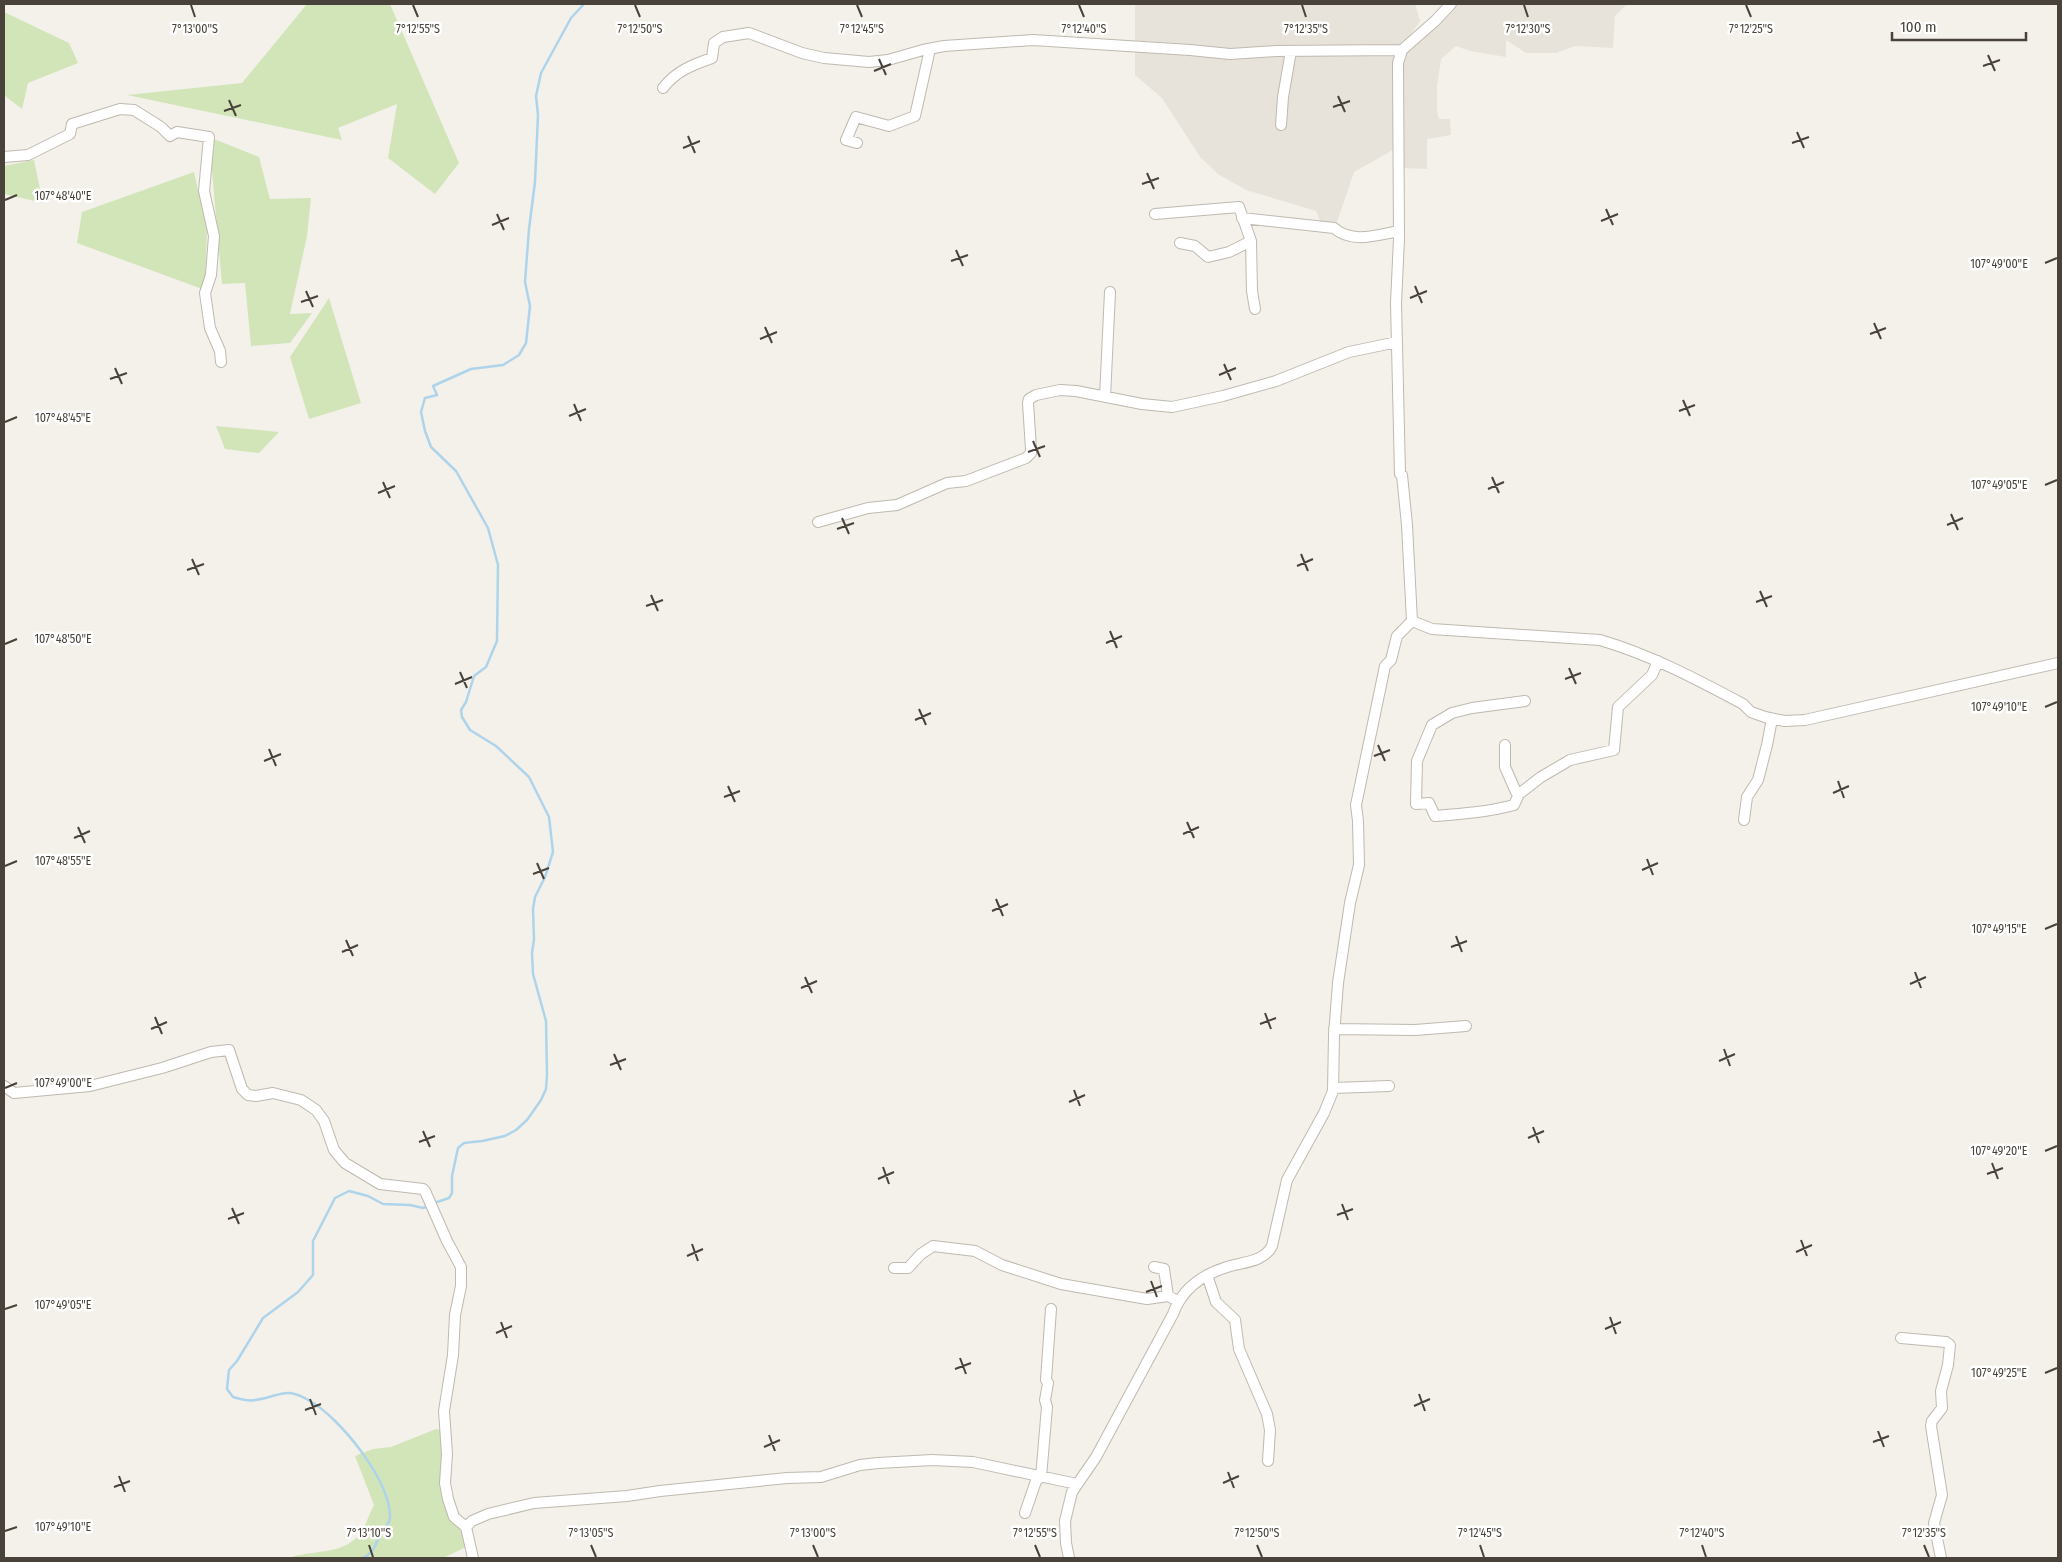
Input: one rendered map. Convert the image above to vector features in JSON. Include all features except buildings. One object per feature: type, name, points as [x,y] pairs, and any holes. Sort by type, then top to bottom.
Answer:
[{"type":"street","points":[[894,1268],[908,1268],[921,1254],[933,1246],[975,1251],[1002,1265],[1061,1284],[1147,1300],[1173,1299],[1207,1275],[1262,1257],[1269,1251],[1288,1180],[1324,1113],[1333,1088],[1334,1029],[1347,922],[1359,865],[1356,804],[1385,666],[1391,660],[1397,636],[1412,621],[1407,525],[1402,475],[1400,474],[1396,303],[1399,230],[1398,63],[1402,50],[1451,4]]},
{"type":"street","points":[[664,88],[672,76],[683,69],[712,58],[714,43],[723,37],[749,33],[802,53],[856,62],[888,60],[930,49],[1033,40],[1230,54],[1291,51],[1402,50]]},
{"type":"street","points":[[857,143],[848,141],[846,138],[856,116],[889,126],[915,116],[930,49]]},
{"type":"street","points":[[1282,124],[1282,99],[1291,51]]},
{"type":"street","points":[[4,157],[35,152],[70,134],[72,124],[120,110],[134,110],[161,127],[170,136],[177,132],[209,137],[204,190],[214,236],[211,275],[205,293],[210,328],[220,351],[221,362]]},
{"type":"street","points":[[1155,214],[1236,206],[1240,208],[1251,241],[1252,291],[1255,309]]},
{"type":"street","points":[[1242,218],[1334,228],[1343,235],[1363,238],[1399,230]]},
{"type":"street","points":[[1180,243],[1195,246],[1208,257],[1229,252],[1251,241]]},
{"type":"street","points":[[1105,397],[1110,292]]},
{"type":"street","points":[[818,522],[868,508],[897,505],[947,483],[966,481],[1026,458],[1031,453],[1028,403],[1032,397],[1060,390],[1142,404],[1172,407],[1224,396],[1269,383],[1349,352],[1397,342]]},
{"type":"street","points":[[1412,621],[1432,629],[1600,640],[1658,661],[1743,704],[1751,712],[1772,719],[1796,721],[2058,663]]},
{"type":"street","points":[[1525,701],[1472,708],[1452,713],[1432,725],[1417,761],[1416,804],[1429,803],[1435,816],[1473,813],[1507,807],[1514,805],[1519,794],[1541,777],[1570,760],[1614,750],[1618,707],[1650,678],[1658,661]]},
{"type":"street","points":[[1744,820],[1747,797],[1759,775],[1772,719]]},
{"type":"street","points":[[1506,745],[1505,766],[1516,792],[1519,794]]},
{"type":"street","points":[[1334,1029],[1415,1030],[1466,1026]]},
{"type":"street","points":[[4,1086],[14,1093],[90,1086],[162,1068],[212,1052],[229,1050],[242,1089],[248,1095],[256,1096],[273,1092],[302,1100],[316,1110],[324,1121],[334,1150],[345,1163],[380,1184],[423,1189],[462,1267],[461,1286],[455,1315],[453,1355],[444,1411],[447,1454],[445,1483],[454,1517],[466,1527],[473,1558]]},
{"type":"street","points":[[1333,1088],[1389,1086]]},
{"type":"street","points":[[1069,1558],[1066,1544],[1065,1520],[1072,1492],[1096,1457],[1154,1350],[1173,1299],[1164,1269],[1154,1266]]},
{"type":"street","points":[[1207,1275],[1216,1302],[1235,1320],[1239,1349],[1266,1414],[1270,1430],[1268,1461]]},
{"type":"street","points":[[1025,1513],[1036,1481],[1041,1477],[1047,1407],[1045,1400],[1048,1383],[1046,1380],[1051,1309]]},
{"type":"street","points":[[1901,1338],[1946,1342],[1950,1345],[1948,1365],[1941,1391],[1942,1408],[1932,1421],[1931,1426],[1942,1496],[1934,1523],[1941,1558]]},
{"type":"street","points":[[466,1527],[488,1514],[534,1503],[638,1495],[660,1490],[787,1478],[821,1477],[860,1465],[932,1460],[972,1462],[1078,1484]]},
{"type":"shaded area","points":[[1135,4],[1415,4],[1420,21],[1396,56],[1393,150],[1354,172],[1336,225],[1321,223],[1316,211],[1246,190],[1218,174],[1200,157],[1162,98],[1135,75]]},
{"type":"shaded area","points":[[1451,4],[1692,5],[1626,5],[1615,16],[1613,48],[1575,46],[1556,53],[1526,53],[1506,40],[1506,57],[1470,51],[1456,46],[1441,59],[1437,86],[1437,111],[1439,119],[1450,119],[1451,135],[1427,139],[1427,169],[1398,168],[1398,108],[1404,51]]},
{"type":"green space","points":[[307,4],[390,4],[459,163],[435,194],[388,158],[397,104],[338,128],[342,140],[127,95],[242,83]]},
{"type":"green space","points":[[4,12],[69,43],[78,63],[28,83],[22,109],[4,95]]},
{"type":"green space","points":[[209,137],[259,157],[270,199],[311,198],[307,236],[290,314],[312,313],[290,343],[251,346],[245,283],[222,284]]},
{"type":"green space","points":[[34,160],[43,203],[4,194],[4,166]]},
{"type":"green space","points":[[194,172],[207,230],[205,290],[77,243],[82,212]]},
{"type":"green space","points":[[329,298],[361,403],[309,419],[290,357]]},
{"type":"green space","points":[[216,426],[279,432],[259,453],[225,449]]},
{"type":"green space","points":[[436,1429],[446,1432],[451,1494],[455,1514],[466,1547],[443,1558],[289,1558],[343,1546],[351,1542],[360,1533],[374,1505],[355,1456],[373,1449],[391,1447]]},
{"type":"waterway","points":[[434,1203],[449,1198],[452,1193],[452,1176],[458,1148],[464,1143],[505,1136],[516,1130],[527,1120],[546,1089],[546,1021],[533,974],[533,909],[535,897],[545,877],[553,852],[549,817],[529,777],[496,746],[470,730],[462,717],[461,710],[466,702],[474,676],[486,667],[497,641],[498,565],[488,528],[456,471],[431,447],[421,412],[425,398],[437,395],[433,386],[471,369],[503,365],[519,355],[526,343],[530,306],[525,282],[535,182],[538,115],[536,96],[541,73],[571,18],[584,4]]},
{"type":"waterway","points":[[363,1558],[373,1550],[390,1518],[388,1503],[382,1486],[362,1452],[322,1409],[301,1396],[282,1393],[250,1401],[233,1397],[227,1389],[229,1370],[237,1361],[263,1318],[298,1292],[313,1275],[313,1241],[335,1198],[349,1191],[368,1196],[383,1204],[410,1205],[423,1208],[429,1206]]}]
